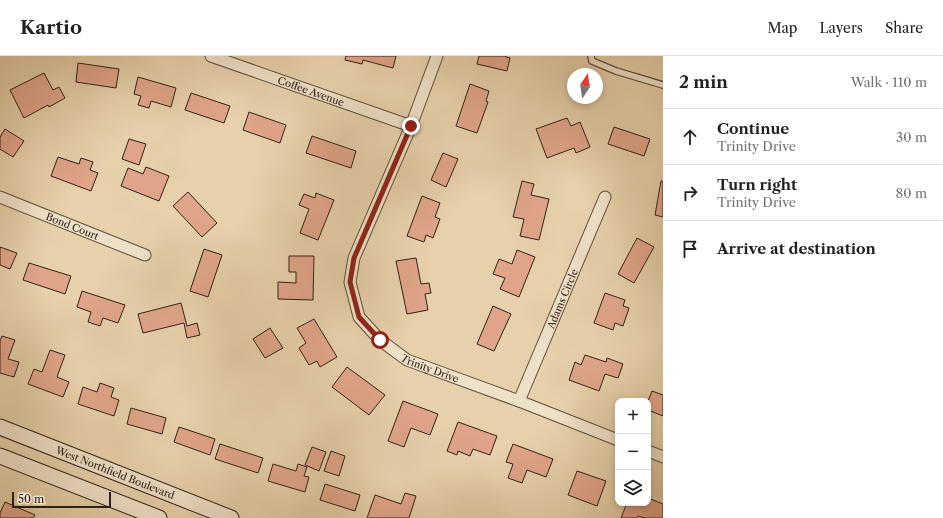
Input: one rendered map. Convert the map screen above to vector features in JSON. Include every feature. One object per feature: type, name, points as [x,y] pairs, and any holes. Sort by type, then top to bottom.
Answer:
[{"type":"main road","name":"West Northfield Boulevard","points":[[0,427],[232,518]]},
{"type":"main road","points":[[0,456],[159,518]]},
{"type":"street","name":"Coffee Avenue","points":[[211,56],[411,126]]},
{"type":"street","name":"Trinity Drive","points":[[437,56],[411,126],[354,258],[350,282],[359,317],[380,340],[407,360],[519,401],[615,439]]},
{"type":"street","name":"Bond Court","points":[[0,197],[145,255]]},
{"type":"street","name":"Adams Circle","points":[[519,401],[605,197]]},
{"type":"street","points":[[651,452],[663,457]]},
{"type":"lane","points":[[591,56],[592,61],[616,71],[663,85]]},
{"type":"building","points":[[346,56],[396,56],[393,68],[363,60],[362,64],[345,60]]},
{"type":"building","points":[[479,56],[506,56],[510,58],[507,71],[477,64]]},
{"type":"building","points":[[78,63],[119,69],[116,88],[76,82]]},
{"type":"building","points":[[44,73],[53,90],[59,87],[65,98],[24,118],[10,90]]},
{"type":"building","points":[[138,77],[176,88],[171,107],[151,101],[149,108],[138,105],[141,96],[134,94]]},
{"type":"building","points":[[470,84],[489,91],[486,101],[488,102],[477,133],[456,126]]},
{"type":"building","points":[[191,93],[230,106],[224,123],[185,110]]},
{"type":"building","points":[[249,112],[286,125],[280,143],[243,130]]},
{"type":"building","points":[[567,118],[571,126],[580,122],[590,147],[576,153],[574,148],[547,158],[536,129]]},
{"type":"building","points":[[614,127],[650,139],[644,156],[608,144]]},
{"type":"building","points":[[5,129],[24,141],[13,157],[0,149],[0,137]]},
{"type":"building","points":[[312,136],[356,151],[351,168],[306,153]]},
{"type":"building","points":[[129,139],[146,144],[139,165],[122,159]]},
{"type":"building","points":[[443,153],[458,159],[446,187],[431,180]]},
{"type":"building","points":[[58,157],[79,164],[81,158],[93,162],[90,170],[98,173],[91,191],[51,176]]},
{"type":"building","points":[[146,167],[169,176],[159,201],[121,186],[128,168],[143,174]]},
{"type":"building","points":[[522,181],[534,184],[531,195],[549,199],[539,240],[520,236],[524,219],[513,217]]},
{"type":"building","points":[[661,181],[663,181],[663,217],[655,215]]},
{"type":"building","points":[[188,192],[217,223],[202,237],[173,206]]},
{"type":"building","points":[[316,193],[334,200],[318,240],[300,233],[309,209],[299,205],[304,194],[315,198]]},
{"type":"building","points":[[422,196],[440,203],[435,217],[440,219],[433,238],[426,235],[424,242],[407,236]]},
{"type":"building","points":[[637,238],[654,247],[634,283],[618,274]]},
{"type":"building","points":[[0,247],[17,253],[10,269],[0,265]]},
{"type":"building","points":[[204,249],[222,255],[208,297],[190,291]]},
{"type":"building","points":[[517,250],[535,257],[519,297],[500,289],[505,278],[493,274],[499,259],[512,264]]},
{"type":"building","points":[[289,256],[314,256],[313,300],[278,299],[278,282],[296,283],[296,272],[289,272]]},
{"type":"building","points":[[416,258],[421,284],[429,283],[431,293],[425,294],[428,310],[407,314],[396,261]]},
{"type":"building","points":[[29,263],[71,276],[65,294],[23,280]]},
{"type":"building","points":[[82,291],[125,305],[118,323],[103,318],[100,326],[88,322],[91,312],[77,307]]},
{"type":"building","points":[[605,293],[625,300],[623,306],[629,308],[623,326],[615,323],[613,330],[594,323]]},
{"type":"building","points":[[181,303],[187,326],[197,323],[200,335],[187,338],[184,323],[143,333],[138,314]]},
{"type":"building","points":[[493,306],[511,314],[494,351],[477,344]]},
{"type":"building","points":[[314,319],[337,357],[320,367],[317,361],[309,365],[299,348],[306,343],[297,328]]},
{"type":"building","points":[[270,328],[283,348],[265,358],[253,339]]},
{"type":"building","points":[[2,336],[15,340],[8,359],[19,362],[14,377],[0,373],[0,341]]},
{"type":"building","points":[[50,350],[65,355],[57,377],[69,382],[63,397],[28,384],[34,369],[42,372]]},
{"type":"building","points":[[585,355],[606,362],[607,358],[623,364],[618,378],[605,374],[599,391],[569,380],[575,362],[581,365]]},
{"type":"building","points":[[347,367],[385,395],[369,415],[332,387]]},
{"type":"building","points":[[100,383],[114,388],[111,397],[119,400],[114,416],[78,404],[83,387],[97,392]]},
{"type":"building","points":[[652,391],[663,395],[663,416],[651,411],[651,398],[649,398]]},
{"type":"building","points":[[403,401],[438,414],[430,435],[411,428],[404,447],[388,441]]},
{"type":"building","points":[[131,408],[166,418],[162,434],[127,424]]},
{"type":"building","points":[[458,422],[497,436],[490,455],[473,449],[470,456],[458,451],[457,455],[447,451]]},
{"type":"building","points":[[179,427],[215,439],[210,455],[174,442]]},
{"type":"building","points":[[220,444],[263,458],[258,473],[215,459]]},
{"type":"building","points":[[513,444],[553,459],[546,477],[527,470],[522,483],[508,478],[513,464],[506,462]]},
{"type":"building","points":[[312,447],[326,452],[319,471],[305,465]]},
{"type":"building","points":[[331,451],[345,456],[339,476],[324,471]]},
{"type":"building","points":[[273,464],[296,471],[298,464],[307,467],[304,476],[309,477],[305,492],[268,481]]},
{"type":"building","points":[[577,471],[606,481],[597,506],[568,495]]},
{"type":"building","points":[[325,484],[360,495],[355,511],[320,500]]},
{"type":"building","points":[[405,493],[416,496],[409,518],[367,518],[375,495],[401,504]]},
{"type":"building","points":[[651,499],[663,504],[663,518],[645,518],[638,516],[637,518],[621,518],[626,506],[651,506]]},
{"type":"building","points":[[5,502],[35,515],[33,518],[0,518],[0,513]]},
{"type":"route","points":[[380,340],[359,317],[350,282],[354,258],[411,126]]}]
